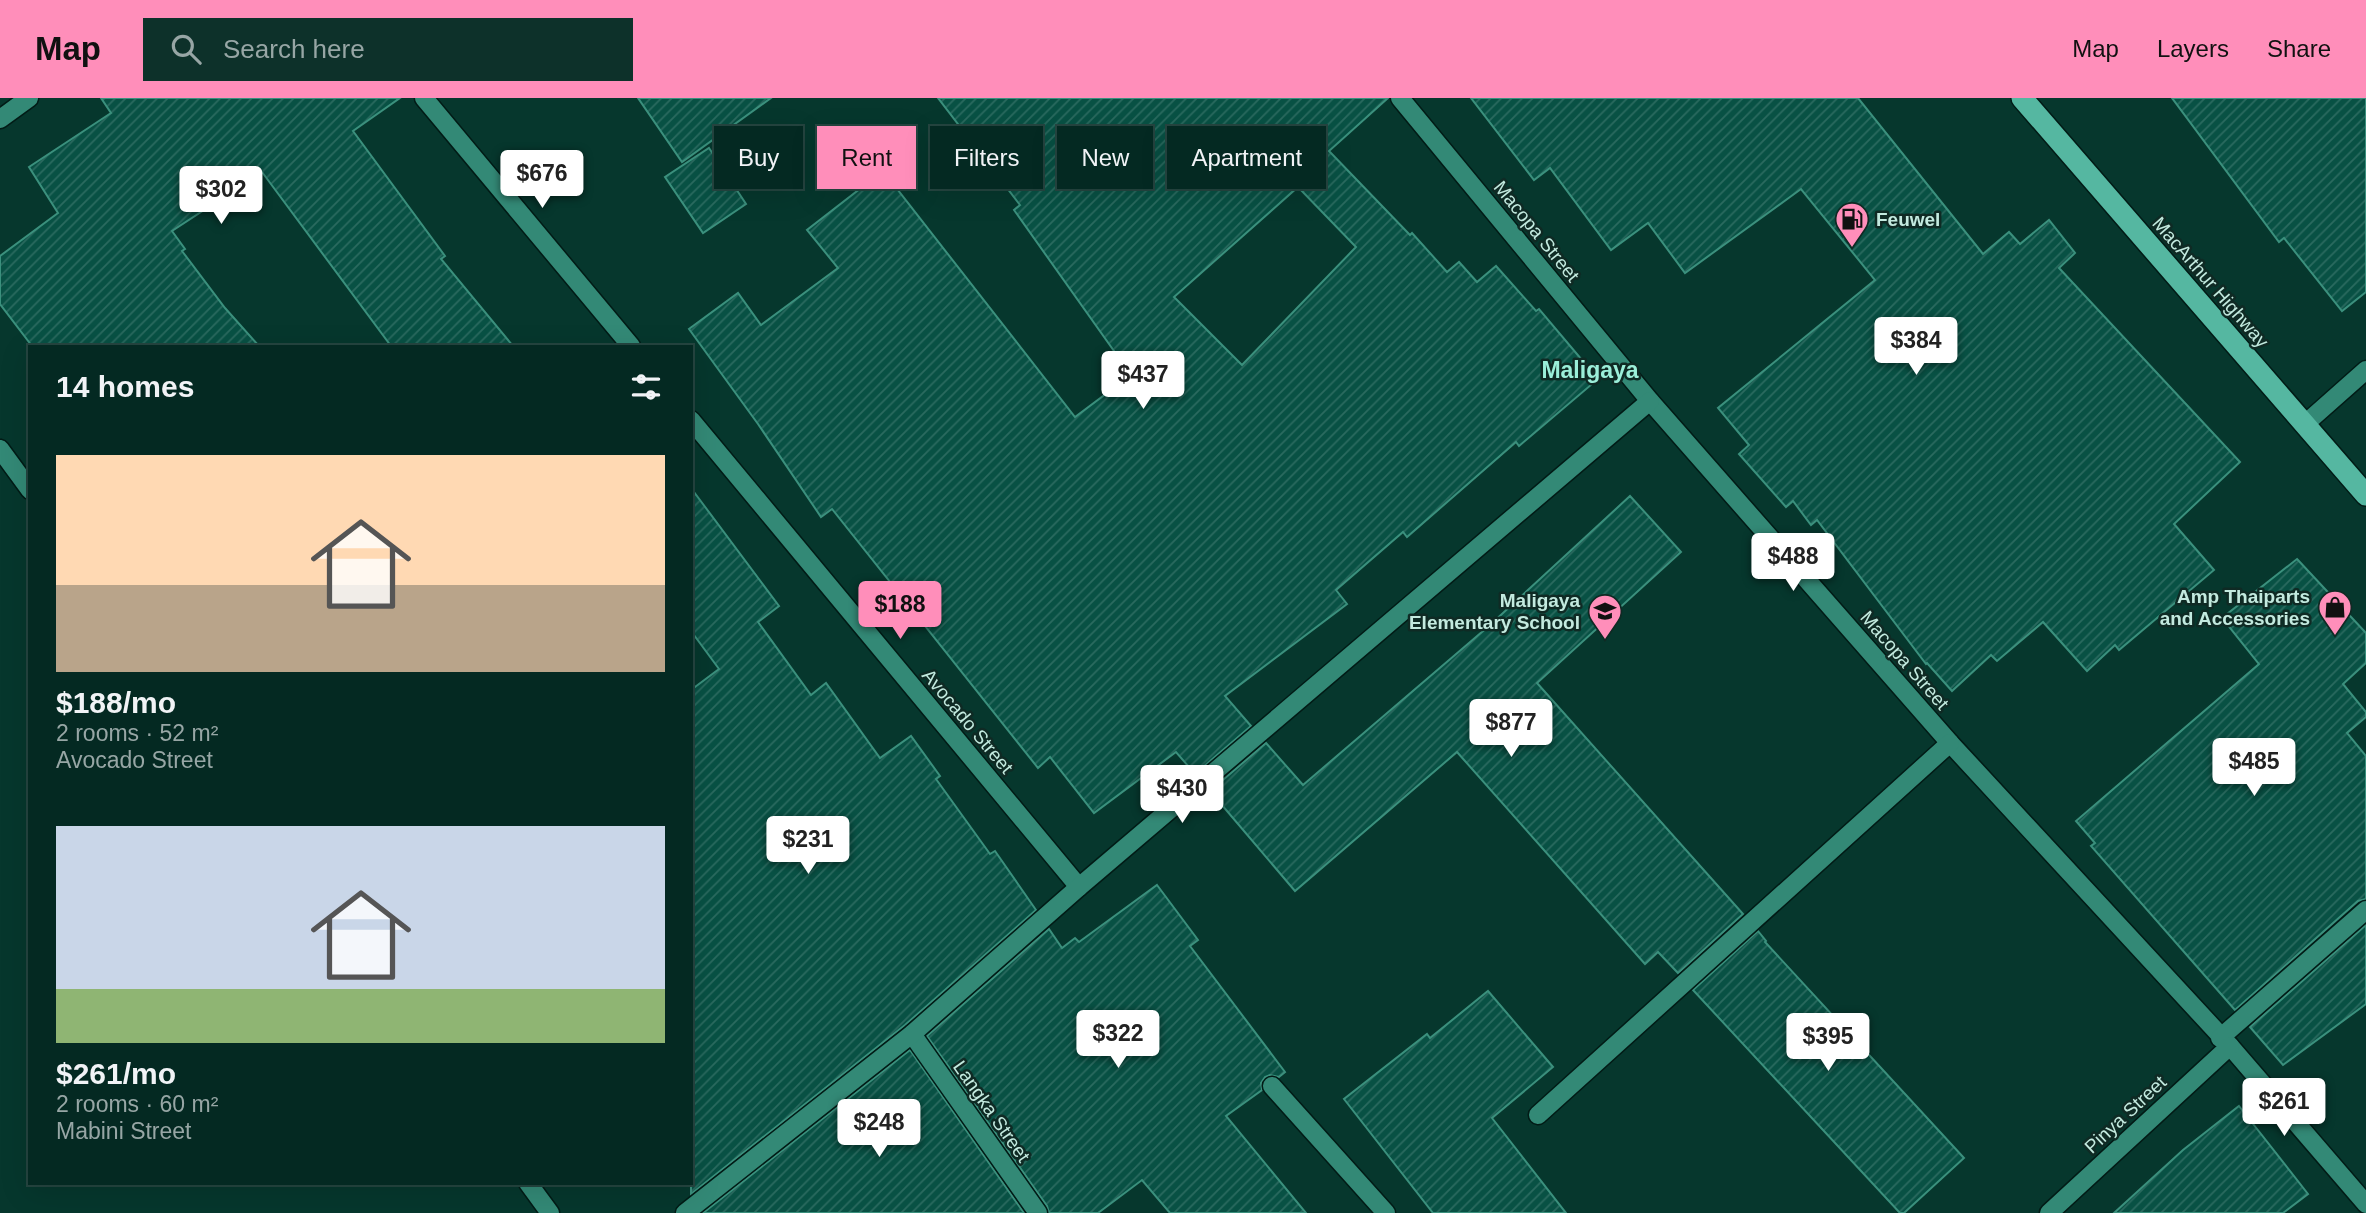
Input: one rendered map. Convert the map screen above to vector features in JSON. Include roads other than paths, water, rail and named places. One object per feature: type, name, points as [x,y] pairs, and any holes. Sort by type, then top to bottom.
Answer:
[{"type":"highway","name":"MacArthur Highway","points":[[2022,98],[2366,495]]},
{"type":"street","points":[[0,119],[29,98]]},
{"type":"street","points":[[424,98],[630,345]]},
{"type":"street","name":"Macopa Street","points":[[1400,98],[1650,401],[1950,743],[2225,1042],[2366,1204]]},
{"type":"street","points":[[2305,424],[2366,370]]},
{"type":"street","points":[[685,1213],[912,1034],[1079,887],[1650,401]]},
{"type":"street","name":"Avocado Street","points":[[693,422],[1079,887]]},
{"type":"street","points":[[0,449],[28,487]]},
{"type":"street","points":[[1538,1115],[1950,743]]},
{"type":"street","name":"Pinya Street","points":[[2049,1213],[2366,910]]},
{"type":"street","name":"Langka Street","points":[[912,1034],[1038,1213]]},
{"type":"street","points":[[1272,1086],[1386,1213]]},
{"type":"street","points":[[529,1185],[550,1213]]},
{"type":"place","name":"Feuwel","points":[[1852,249]]},
{"type":"place","name":"Amp Thaiparts and Accessories","points":[[2335,637]]},
{"type":"place","name":"Maligaya Elementary School","points":[[1605,641]]},
{"type":"district","name":"Maligaya","points":[[1590,370]]}]
